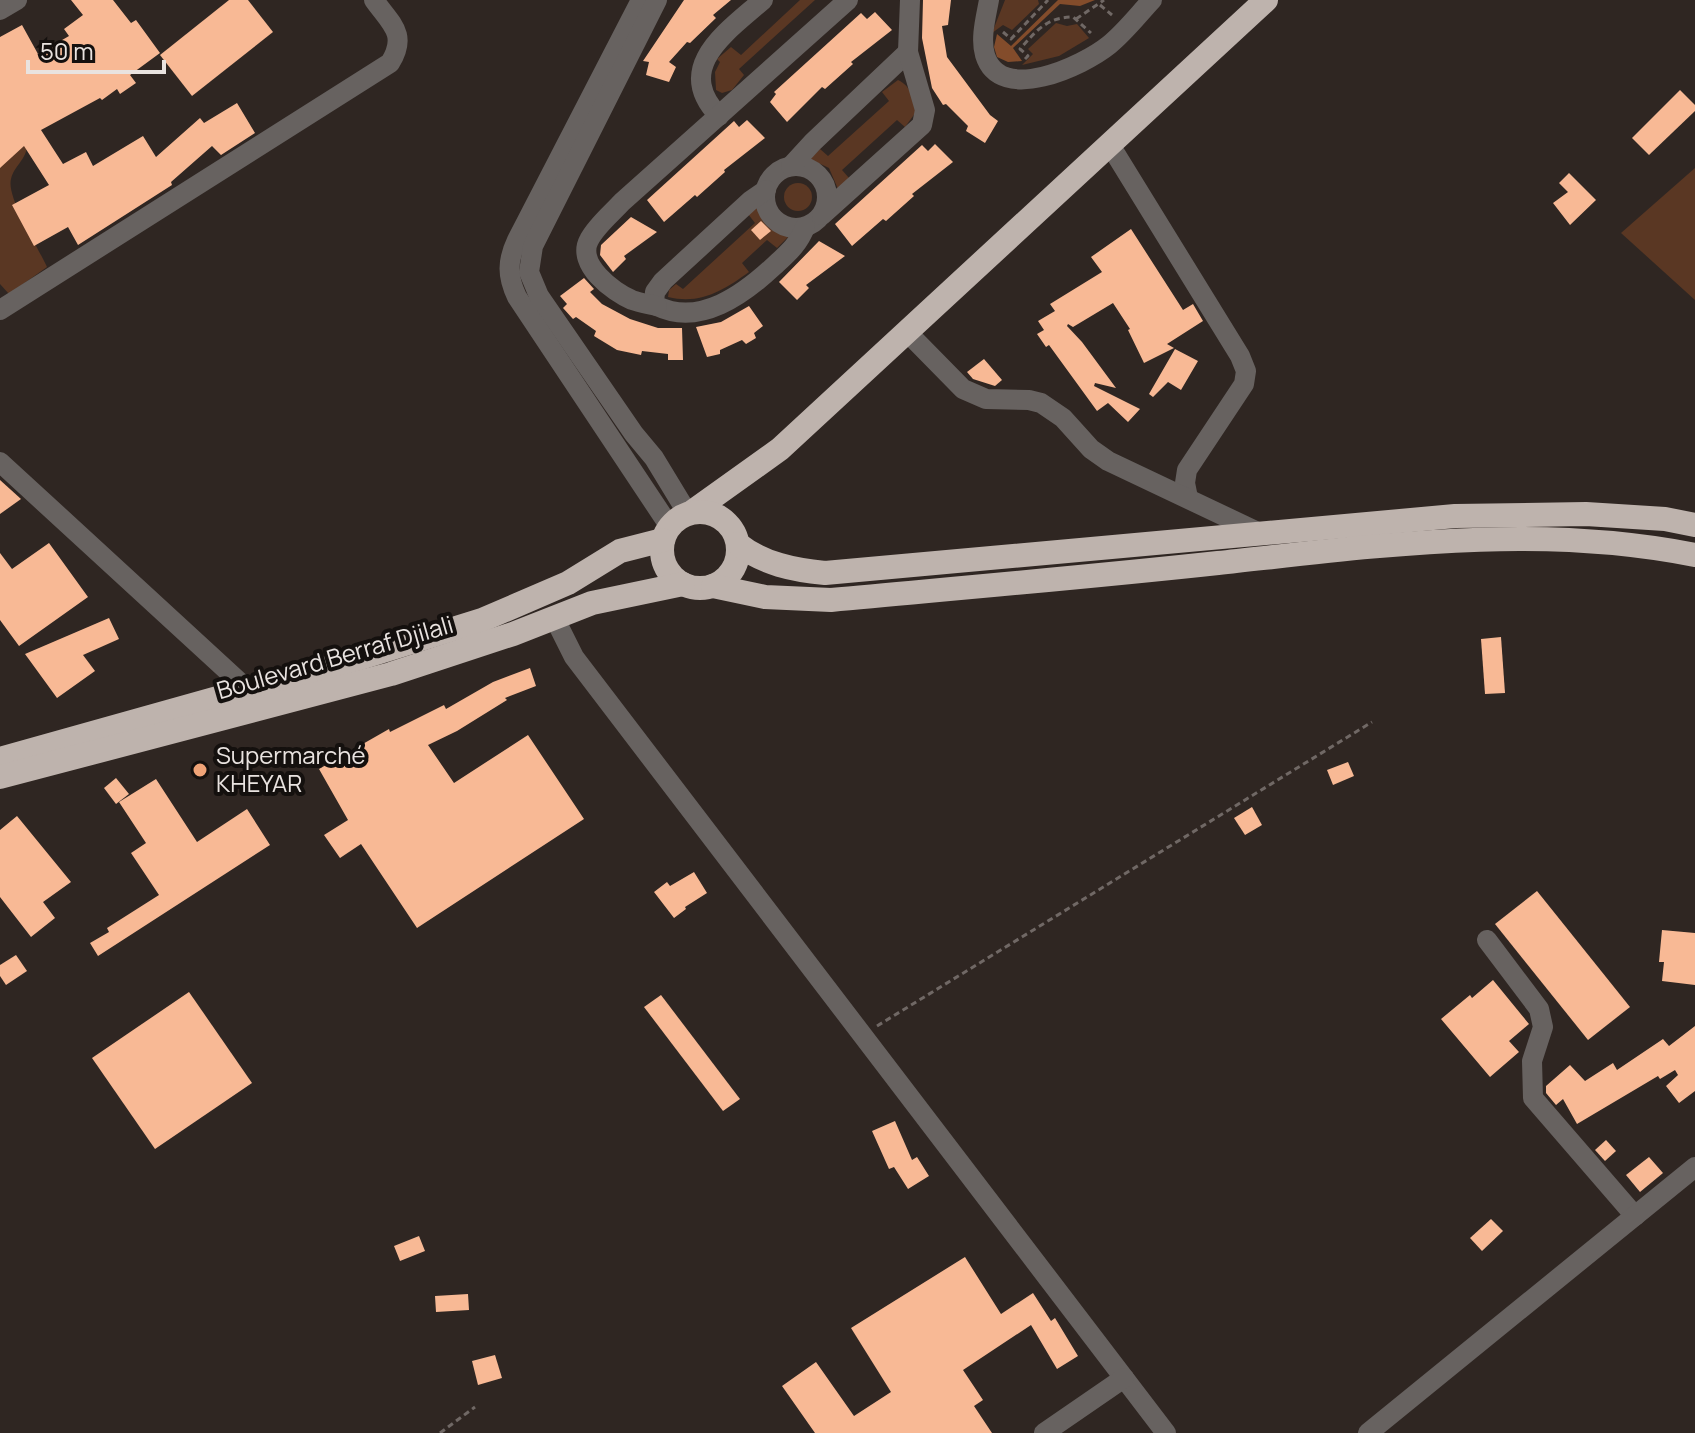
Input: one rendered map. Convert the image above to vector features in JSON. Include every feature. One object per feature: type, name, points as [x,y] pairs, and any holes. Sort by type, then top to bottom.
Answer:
[{"type":"highway","points":[[1266,0],[780,449],[678,523],[663,560],[668,570],[683,584],[703,588],[713,586],[765,597],[831,600],[1385,545],[1503,538],[1606,543],[1695,555]]},
{"type":"highway","points":[[1455,516],[1513,502],[1567,500],[1695,510]]},
{"type":"highway","points":[[678,523],[713,514],[730,526],[738,544],[748,552],[788,569],[825,573],[1455,516],[1586,514],[1665,519],[1695,525]]},
{"type":"highway","name":"Boulevard Berraf Djilali","points":[[0,759],[357,659],[482,620],[568,583],[620,551],[678,523]]},
{"type":"highway","points":[[713,586],[730,574],[735,565],[738,544]]},
{"type":"highway","name":"Boulevard Berraf Djilali","points":[[0,777],[391,674],[614,597],[683,584]]},
{"type":"street","points":[[0,10],[17,0]]},
{"type":"street","points":[[3,303],[390,63],[399,49],[399,34],[374,0]]},
{"type":"street","points":[[641,0],[510,254],[508,268],[517,297],[625,439],[654,458],[678,523]]},
{"type":"street","points":[[625,439],[532,285],[529,259],[657,0]]},
{"type":"street","points":[[719,116],[705,98],[702,88],[705,59],[712,46],[763,0]]},
{"type":"street","points":[[791,166],[810,168],[823,181],[828,198],[794,248],[737,297],[706,309],[680,311],[657,306],[633,300],[607,283],[590,265],[587,257],[589,240],[622,202],[848,0]]},
{"type":"street","points":[[908,52],[791,166],[775,174],[766,190],[765,199],[771,216],[787,227],[814,221],[922,125],[925,110],[908,52],[910,0]]},
{"type":"street","points":[[989,0],[984,54],[991,68],[1001,76],[1026,79],[1053,75],[1082,62],[1104,48],[1152,0]]},
{"type":"street","points":[[1110,145],[1240,356],[1246,371],[1244,384],[1187,470],[1185,483],[1188,498]]},
{"type":"street","points":[[657,306],[655,292],[663,281],[766,190]]},
{"type":"street","points":[[908,333],[963,389],[986,399],[1041,403],[1063,418],[1091,449],[1108,461],[1262,534]]},
{"type":"street","points":[[0,462],[246,688]]},
{"type":"street","points":[[554,617],[574,657],[1166,1433]]},
{"type":"street","points":[[1487,940],[1539,1009],[1543,1027],[1532,1061],[1533,1098],[1635,1216]]},
{"type":"street","points":[[1368,1433],[1695,1167]]},
{"type":"street","points":[[1044,1433],[1124,1378]]},
{"type":"path","points":[[984,45],[998,29],[1011,39],[1048,0]]},
{"type":"path","points":[[1076,19],[1104,0]]},
{"type":"path","points":[[1007,77],[1028,56],[1020,49],[1042,24],[1059,17],[1076,19],[1104,48]]},
{"type":"path","points":[[863,1035],[1372,722]]},
{"type":"path","points":[[440,1433],[475,1407]]},
{"type":"shaded area","points":[[800,0],[815,0],[739,69],[744,75],[732,90],[722,93],[716,90],[715,72],[720,62],[717,59],[731,47],[741,55]]},
{"type":"shaded area","points":[[1005,0],[1038,0],[1039,4],[1012,30],[1003,25],[992,33]]},
{"type":"shaded area","points":[[1058,0],[1095,0],[1080,6],[1060,4],[1013,48],[1022,61],[1008,62],[997,57],[994,47],[997,34],[1011,46]]},
{"type":"shaded area","points":[[1056,23],[1067,26],[1077,24],[1089,38],[1059,56],[1022,65],[1033,54],[1028,49]]},
{"type":"shaded area","points":[[898,80],[909,89],[916,112],[905,127],[897,120],[842,170],[849,178],[838,189],[829,168],[810,159],[820,149],[828,156],[889,101],[882,92]]},
{"type":"shaded area","points":[[0,109],[27,146],[11,179],[11,187],[18,210],[47,267],[9,294],[0,284]]},
{"type":"shaded area","points":[[1695,168],[1695,300],[1621,233]]},
{"type":"shaded area","points":[[798,183],[808,187],[812,197],[808,207],[798,211],[788,207],[784,197],[788,187]]},
{"type":"shaded area","points":[[758,206],[769,225],[789,236],[777,248],[767,240],[742,263],[749,272],[721,290],[691,299],[668,297],[669,290],[676,284],[683,289],[755,223],[748,214]]},
{"type":"building","points":[[71,0],[113,0],[131,23],[136,20],[160,53],[130,75],[136,83],[120,94],[117,89],[102,100],[100,98],[41,130],[63,164],[86,152],[93,166],[143,136],[156,157],[200,118],[204,123],[237,103],[255,133],[221,155],[212,146],[171,182],[172,185],[78,245],[68,227],[34,246],[12,205],[49,185],[24,146],[0,168],[0,37],[22,25],[38,54],[69,36],[64,29],[83,15]]},
{"type":"building","points":[[229,0],[248,0],[273,32],[192,96],[160,55]]},
{"type":"building","points":[[684,0],[731,0],[669,62],[676,67],[669,82],[646,75],[649,62],[643,61]]},
{"type":"building","points":[[923,0],[951,0],[948,25],[942,26],[947,57],[990,115],[998,121],[985,143],[966,131],[968,126],[946,104],[943,105],[932,88],[922,38]]},
{"type":"building","points":[[875,12],[892,30],[851,62],[853,64],[825,89],[822,87],[787,122],[770,102],[776,94],[774,92],[861,13],[867,19]]},
{"type":"building","points":[[1680,90],[1695,105],[1695,111],[1649,155],[1632,138]]},
{"type":"building","points":[[747,120],[765,138],[664,222],[647,200],[734,121],[739,127]]},
{"type":"building","points":[[935,144],[953,162],[912,194],[914,196],[886,221],[883,219],[852,246],[835,224],[922,145],[928,151]]},
{"type":"building","points":[[1569,173],[1596,200],[1570,225],[1553,203],[1568,192],[1559,183]]},
{"type":"building","points":[[631,217],[657,232],[624,256],[626,259],[613,272],[600,255],[601,245]]},
{"type":"building","points":[[761,221],[771,231],[760,240],[751,230]]},
{"type":"building","points":[[1131,229],[1183,310],[1193,304],[1203,321],[1167,344],[1174,348],[1144,363],[1130,329],[1113,303],[1073,327],[1068,324],[1116,388],[1095,383],[1094,386],[1140,409],[1128,422],[1108,403],[1097,411],[1049,345],[1046,347],[1037,334],[1044,330],[1038,321],[1055,311],[1050,304],[1102,272],[1091,257]]},
{"type":"building","points":[[819,241],[845,256],[806,285],[809,288],[797,300],[779,282]]},
{"type":"building","points":[[584,278],[594,289],[590,292],[602,304],[630,319],[658,328],[682,328],[683,360],[668,360],[668,354],[642,351],[641,355],[617,350],[594,336],[596,331],[576,317],[573,319],[563,308],[567,304],[560,296]]},
{"type":"building","points":[[749,306],[763,326],[754,333],[756,338],[746,344],[742,340],[720,350],[720,354],[707,357],[696,327],[721,322]]},
{"type":"building","points":[[1175,349],[1198,361],[1181,390],[1168,382],[1153,397],[1149,394]]},
{"type":"building","points":[[984,359],[1002,380],[995,386],[973,379],[967,372]]},
{"type":"building","points":[[0,480],[21,499],[0,514]]},
{"type":"building","points":[[49,543],[88,597],[19,646],[0,620],[0,553],[12,569]]},
{"type":"building","points":[[109,618],[119,639],[83,655],[95,671],[57,698],[25,654]]},
{"type":"building","points":[[1501,637],[1505,693],[1485,694],[1481,639]]},
{"type":"building","points":[[530,668],[536,686],[505,698],[507,700],[457,731],[428,745],[454,783],[528,735],[584,819],[417,928],[361,844],[340,858],[324,835],[348,820],[319,769],[389,729],[390,732],[444,705],[446,709],[493,682]]},
{"type":"building","points":[[1348,762],[1354,776],[1333,785],[1327,770]]},
{"type":"building","points":[[116,778],[129,794],[116,804],[104,788]]},
{"type":"building","points":[[156,779],[197,842],[247,809],[270,845],[98,956],[90,943],[109,932],[107,928],[159,895],[131,853],[146,843],[119,802]]},
{"type":"building","points":[[1252,807],[1262,825],[1245,835],[1234,818]]},
{"type":"building","points":[[17,816],[71,882],[43,902],[55,918],[31,937],[0,897],[0,830]]},
{"type":"building","points":[[694,872],[707,893],[674,918],[654,892],[667,882],[670,886]]},
{"type":"building","points":[[1537,891],[1630,1007],[1588,1040],[1495,924]]},
{"type":"building","points":[[1662,930],[1695,933],[1695,985],[1662,981],[1664,962],[1659,962]]},
{"type":"building","points":[[16,955],[27,971],[6,985],[0,976],[0,965]]},
{"type":"building","points":[[1493,980],[1529,1024],[1509,1041],[1519,1052],[1490,1077],[1441,1019]]},
{"type":"building","points":[[189,992],[252,1083],[155,1149],[92,1058]]},
{"type":"building","points":[[661,995],[740,1099],[723,1111],[644,1007]]},
{"type":"building","points":[[1695,1026],[1695,1091],[1679,1103],[1666,1086],[1678,1075],[1675,1070],[1660,1079],[1658,1076],[1577,1124],[1563,1099],[1556,1105],[1546,1093],[1546,1086],[1570,1065],[1585,1081],[1613,1063],[1617,1070],[1663,1039],[1669,1046]]},
{"type":"building","points":[[895,1121],[912,1160],[917,1157],[929,1176],[908,1189],[894,1167],[889,1169],[872,1131]]},
{"type":"building","points":[[1606,1140],[1616,1151],[1605,1161],[1595,1150]]},
{"type":"building","points":[[1649,1157],[1663,1173],[1640,1192],[1626,1175]]},
{"type":"building","points":[[1491,1219],[1503,1231],[1482,1251],[1470,1238]]},
{"type":"building","points":[[419,1236],[425,1251],[400,1261],[394,1246]]},
{"type":"building","points":[[965,1257],[1001,1314],[1033,1293],[1051,1321],[1055,1318],[1078,1356],[1057,1369],[1031,1325],[963,1370],[983,1400],[974,1406],[992,1433],[815,1433],[782,1386],[816,1362],[854,1416],[891,1392],[851,1328]]},
{"type":"building","points":[[468,1294],[469,1310],[436,1312],[435,1296]]},
{"type":"building","points":[[495,1355],[502,1378],[478,1385],[472,1361]]},
{"type":"place","name":"Supermarché KHEYAR","points":[[200,770]]}]
